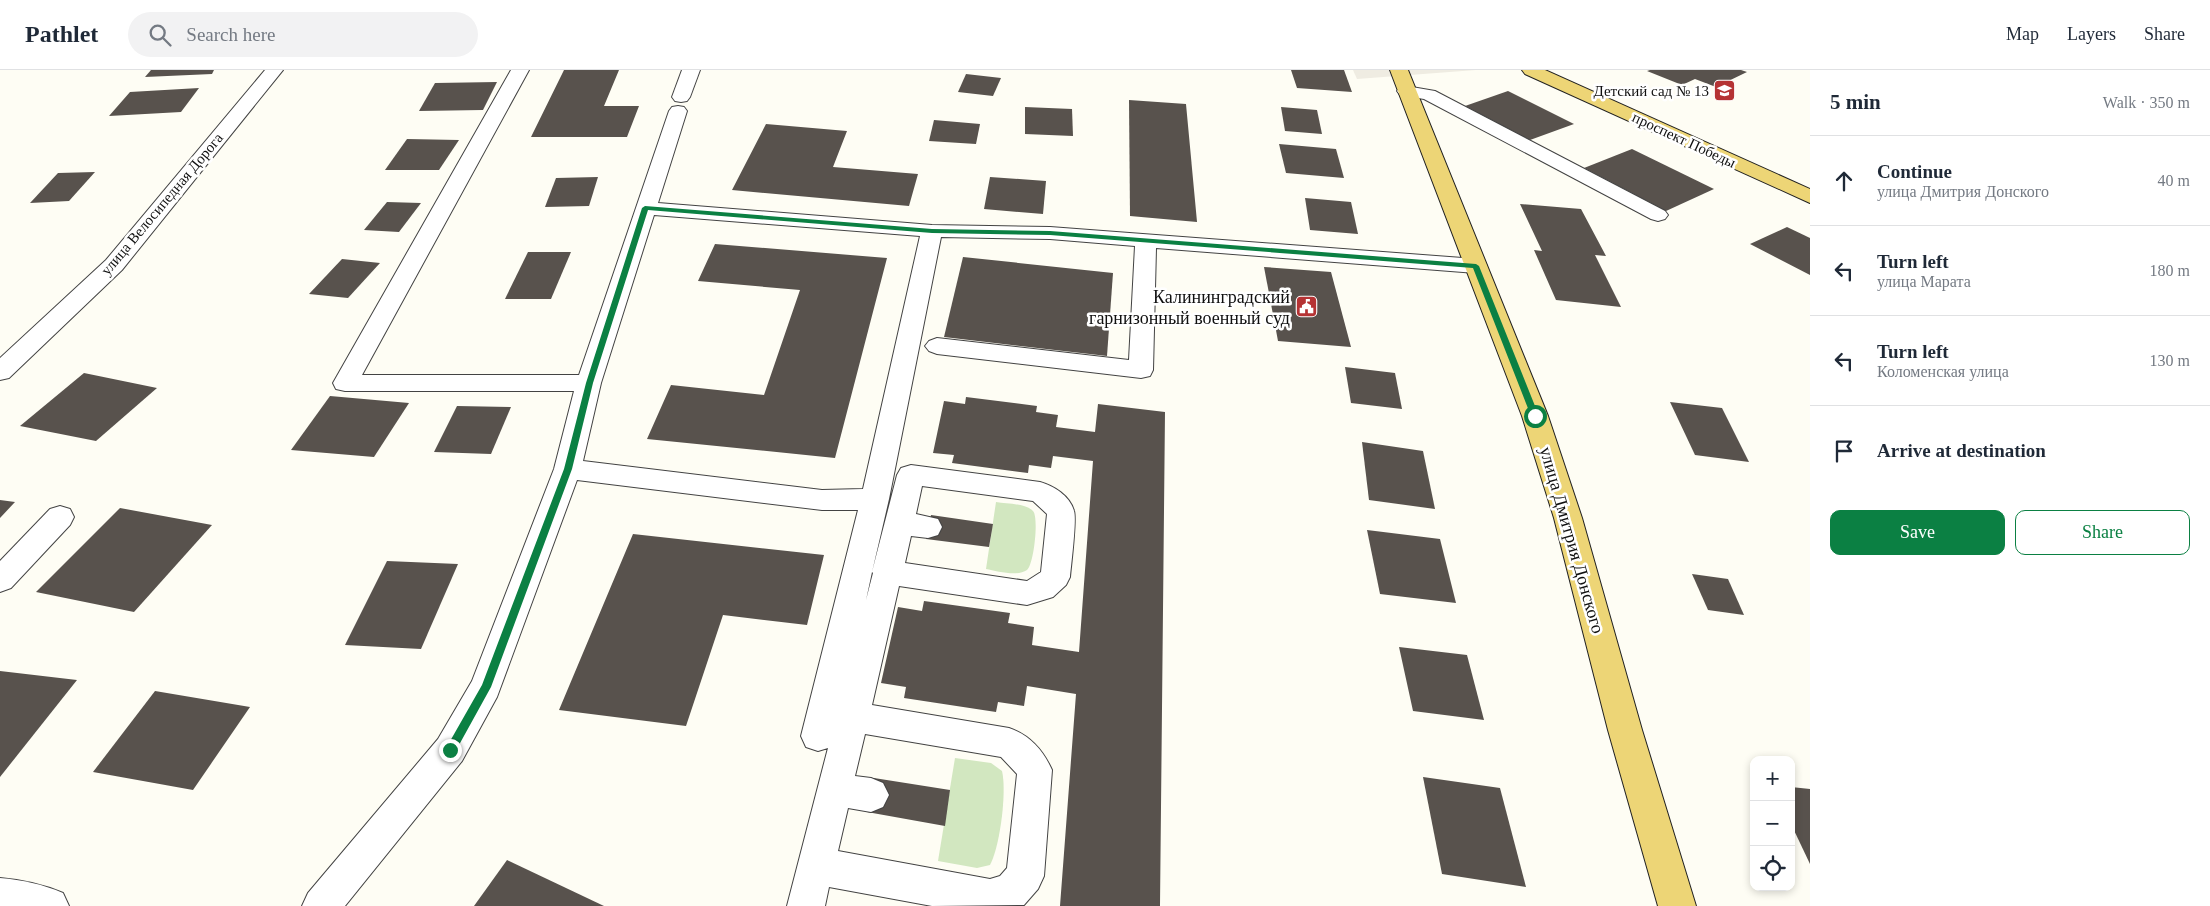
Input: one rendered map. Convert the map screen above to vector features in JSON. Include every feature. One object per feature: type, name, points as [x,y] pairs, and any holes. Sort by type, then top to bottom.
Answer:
[{"type":"main road","name":"улица Дмитрия Донского","points":[[1399,70],[1535,416],[1568,518],[1625,730],[1677,906]]},
{"type":"main road","name":"проспект Победы","points":[[1531,70],[1810,197]]},
{"type":"street","name":"улица Велосипедная Дорога","points":[[0,372],[114,265],[274,70]]},
{"type":"street","points":[[520,70],[345,383],[589,383]]},
{"type":"street","points":[[321,906],[450,750],[486,687],[568,469],[589,383],[691,70]]},
{"type":"street","points":[[1406,91],[1430,95],[1658,214]]},
{"type":"street","points":[[645,208],[932,231],[1050,233],[1476,266]]},
{"type":"street","points":[[818,736],[875,499],[932,231]]},
{"type":"street","points":[[936,346],[1141,370],[1146,240]]},
{"type":"street","points":[[568,469],[822,500],[875,499]]},
{"type":"street","points":[[806,906],[910,475],[1040,492],[1053,501],[1061,512],[1055,577],[1042,588],[1027,593],[887,572]]},
{"type":"street","points":[[0,580],[60,517]]},
{"type":"street","points":[[899,523],[928,527]]},
{"type":"street","points":[[816,866],[990,898],[1011,892],[1025,876],[1035,770],[1024,754],[1009,743],[852,717]]},
{"type":"street","points":[[835,789],[871,795]]},
{"type":"street","points":[[0,897],[29,900],[50,906]]},
{"type":"green space","points":[[996,502],[1025,506],[1030,508],[1035,515],[1034,550],[1030,566],[1023,572],[1007,573],[986,569]]},
{"type":"green space","points":[[955,758],[991,763],[1002,771],[1004,792],[1002,819],[997,845],[990,865],[977,868],[938,861]]},
{"type":"shaded area","points":[[1353,70],[1476,70],[1357,79]]},
{"type":"building","points":[[151,70],[214,70],[212,74],[145,77]]},
{"type":"building","points":[[564,70],[619,70],[604,106],[639,106],[627,137],[531,137]]},
{"type":"building","points":[[1291,70],[1344,70],[1352,92],[1297,88]]},
{"type":"building","points":[[1741,70],[1747,72],[1716,87],[1695,79],[1682,85],[1647,71]]},
{"type":"building","points":[[966,74],[1001,78],[993,96],[958,92]]},
{"type":"building","points":[[497,82],[483,110],[419,111],[435,83]]},
{"type":"building","points":[[199,88],[181,112],[109,116],[130,92]]},
{"type":"building","points":[[1508,91],[1574,124],[1530,140],[1465,106]]},
{"type":"building","points":[[1129,100],[1186,104],[1197,222],[1130,216]]},
{"type":"building","points":[[1025,107],[1072,109],[1073,136],[1025,134]]},
{"type":"building","points":[[1281,107],[1317,110],[1322,134],[1285,131]]},
{"type":"building","points":[[934,120],[980,124],[976,144],[929,141]]},
{"type":"building","points":[[766,124],[847,131],[833,167],[918,174],[909,206],[732,190]]},
{"type":"building","points":[[407,139],[459,140],[439,170],[385,170]]},
{"type":"building","points":[[1279,144],[1336,149],[1344,178],[1286,173]]},
{"type":"building","points":[[1632,149],[1714,189],[1666,211],[1584,168]]},
{"type":"building","points":[[95,172],[69,201],[30,203],[58,173]]},
{"type":"building","points":[[598,177],[589,206],[545,207],[556,178]]},
{"type":"building","points":[[990,177],[1046,181],[1043,214],[984,209]]},
{"type":"building","points":[[1305,198],[1351,202],[1358,234],[1310,230]]},
{"type":"building","points":[[387,202],[421,203],[399,232],[364,230]]},
{"type":"building","points":[[1520,204],[1581,209],[1606,256],[1595,255],[1621,307],[1556,300],[1534,250],[1542,251]]},
{"type":"building","points":[[1787,227],[1810,238],[1810,275],[1750,244]]},
{"type":"building","points":[[715,244],[887,258],[835,458],[647,439],[671,385],[764,395],[800,290],[698,281]]},
{"type":"building","points":[[528,252],[571,252],[551,299],[505,299]]},
{"type":"building","points":[[963,257],[1113,273],[1107,356],[944,337]]},
{"type":"building","points":[[342,259],[380,263],[348,298],[309,294]]},
{"type":"building","name":"Калининградский гарнизонный военный суд","points":[[1264,267],[1331,272],[1351,347],[1278,341]]},
{"type":"building","points":[[1345,367],[1395,373],[1402,409],[1351,403]]},
{"type":"building","points":[[84,373],[157,388],[96,441],[20,426]]},
{"type":"building","points":[[330,396],[409,403],[374,457],[291,450]]},
{"type":"building","points":[[966,397],[1037,406],[1036,412],[1058,415],[1056,427],[1095,432],[1098,404],[1165,412],[1160,906],[1060,906],[1076,694],[1027,686],[1024,706],[998,702],[996,712],[904,698],[906,687],[881,683],[898,607],[922,611],[924,601],[1010,613],[1008,623],[1034,627],[1032,645],[1079,652],[1093,461],[1053,456],[1051,468],[1029,465],[1028,473],[952,463],[954,455],[933,453],[944,401],[965,404]]},
{"type":"building","points":[[1670,402],[1722,408],[1749,462],[1695,455]]},
{"type":"building","points":[[457,406],[511,407],[491,454],[434,452]]},
{"type":"building","points":[[1362,442],[1423,451],[1435,509],[1369,500]]},
{"type":"building","points":[[0,500],[15,502],[0,518]]},
{"type":"building","points":[[120,508],[212,525],[134,612],[36,592]]},
{"type":"building","points":[[931,515],[993,524],[989,547],[926,539]]},
{"type":"building","points":[[1367,530],[1440,539],[1456,603],[1380,594]]},
{"type":"building","points":[[633,534],[824,555],[807,625],[723,615],[686,726],[559,710]]},
{"type":"building","points":[[387,561],[458,564],[421,649],[345,645]]},
{"type":"building","points":[[1692,574],[1728,579],[1744,615],[1708,610]]},
{"type":"building","points":[[1399,647],[1467,655],[1484,720],[1413,711]]},
{"type":"building","points":[[0,671],[77,680],[0,777]]},
{"type":"building","points":[[155,691],[250,707],[193,790],[93,772]]},
{"type":"building","points":[[1423,777],[1500,788],[1526,887],[1442,874]]},
{"type":"building","points":[[874,778],[950,790],[945,826],[867,812]]},
{"type":"building","points":[[1795,787],[1810,789],[1810,864],[1795,832]]},
{"type":"building","points":[[507,860],[604,906],[474,906]]},
{"type":"place","name":"Детский сад № 13","points":[[1725,91]]},
{"type":"place","name":"Калининградский гарнизонный военный суд","points":[[1306,307]]},
{"type":"route","points":[[450,750],[486,687],[568,469],[589,383],[645,208],[932,231],[1050,233],[1476,266],[1535,416]]}]
